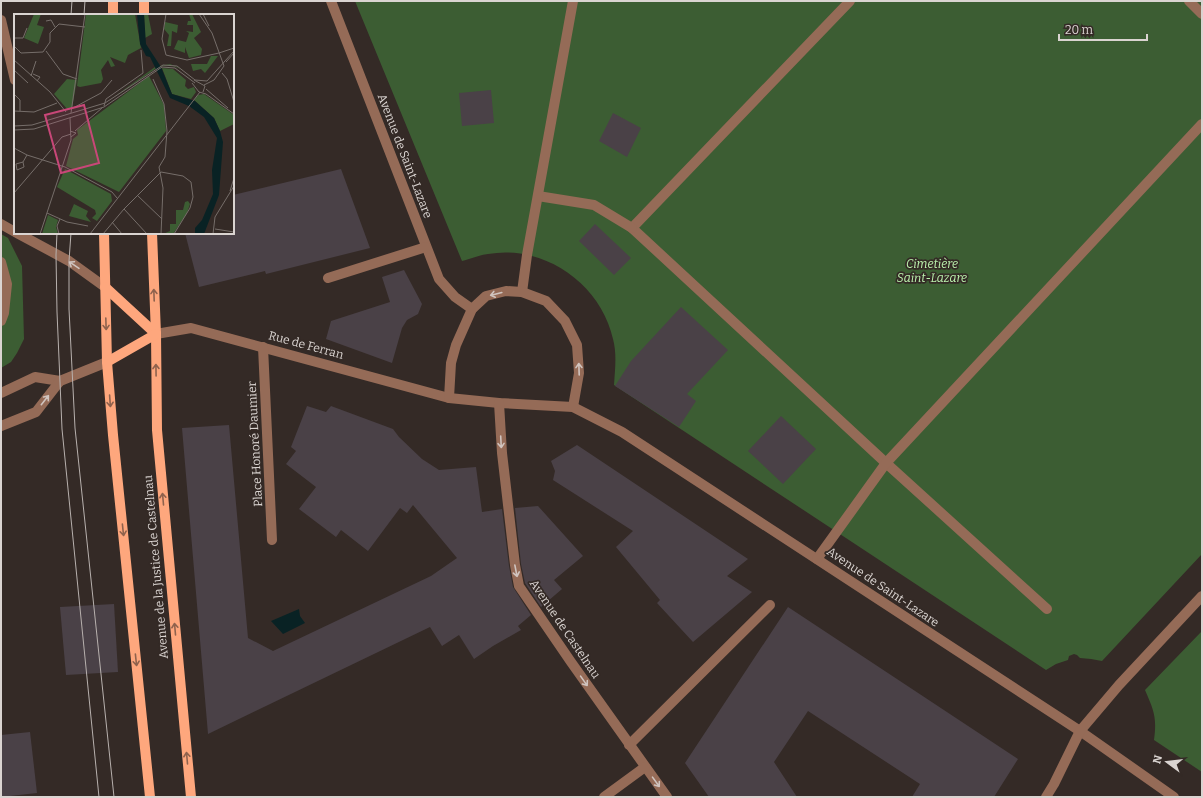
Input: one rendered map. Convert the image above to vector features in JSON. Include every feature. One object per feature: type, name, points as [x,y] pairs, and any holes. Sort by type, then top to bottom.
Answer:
[{"type":"main road","points":[[112,14],[113,1]]},
{"type":"main road","points":[[144,1],[144,14]]},
{"type":"main road","points":[[104,234],[107,362],[113,436],[150,797]]},
{"type":"main road","name":"Avenue de la Justice de Castelnau","points":[[152,234],[156,334],[157,430],[190,797]]},
{"type":"main road","points":[[105,287],[156,334],[107,362]]},
{"type":"street","name":"Avenue de Saint-Lazare","points":[[331,1],[439,279],[455,297],[472,309]]},
{"type":"street","points":[[522,292],[573,1]]},
{"type":"street","points":[[632,228],[850,1]]},
{"type":"street","points":[[1189,1],[1202,14]]},
{"type":"street","points":[[1,20],[14,76]]},
{"type":"street","points":[[817,559],[886,463],[1202,124]]},
{"type":"street","points":[[538,196],[594,205],[632,228],[886,463],[1047,609]]},
{"type":"street","points":[[1,224],[14,231]]},
{"type":"street","points":[[19,234],[69,261],[105,287]]},
{"type":"street","points":[[328,278],[426,247]]},
{"type":"street","points":[[1,262],[7,284],[4,313],[1,321]]},
{"type":"street","points":[[506,291],[522,292],[546,301],[565,321],[577,346],[579,373],[573,407],[499,403],[449,398],[452,363],[456,345],[472,309],[486,296],[506,291]]},
{"type":"street","name":"Rue de Ferran","points":[[156,334],[191,328],[449,398]]},
{"type":"street","name":"Place Honoré Daumier","points":[[263,347],[272,540]]},
{"type":"street","points":[[1,426],[36,412],[60,381],[107,362]]},
{"type":"street","points":[[1,393],[35,377],[60,381]]},
{"type":"street","name":"Avenue de Castelnau","points":[[499,403],[503,461],[515,565],[519,586],[629,745],[667,797]]},
{"type":"street","name":"Avenue de Saint-Lazare","points":[[573,407],[622,432],[1080,731],[1174,797]]},
{"type":"street","points":[[1046,797],[1080,731],[1119,685],[1202,596]]},
{"type":"street","points":[[629,745],[770,605]]},
{"type":"street","points":[[604,797],[645,767]]},
{"type":"green space","name":"Cimetière Saint-Lazare","points":[[355,1],[1202,1],[1202,554],[1102,661],[1080,658],[1074,654],[1069,656],[1068,660],[1056,664],[1046,670],[614,385],[615,350],[606,319],[596,301],[583,285],[567,272],[549,262],[529,255],[509,253],[485,255],[462,261]]},
{"type":"green space","points":[[1,234],[8,238],[22,266],[24,339],[11,362],[1,368]]},
{"type":"green space","points":[[1202,631],[1202,772],[1154,740],[1154,714],[1145,690]]},
{"type":"water","points":[[299,609],[300,616],[305,623],[283,634],[271,621]]},
{"type":"building","points":[[491,90],[494,123],[462,126],[459,93]]},
{"type":"building","points":[[613,113],[641,128],[627,157],[599,141]]},
{"type":"building","points":[[341,169],[370,248],[266,274],[265,271],[199,287],[185,234],[234,234],[234,195]]},
{"type":"building","points":[[595,224],[631,258],[614,275],[579,241]]},
{"type":"building","points":[[404,270],[422,304],[418,314],[407,320],[402,328],[392,363],[326,339],[331,321],[390,302],[382,277]]},
{"type":"building","points":[[681,307],[728,350],[687,394],[696,401],[679,427],[615,386],[631,361]]},
{"type":"building","points":[[307,406],[326,412],[331,406],[393,429],[399,437],[422,459],[439,470],[476,467],[482,512],[502,509],[513,587],[531,615],[518,626],[521,630],[474,659],[459,635],[442,646],[430,627],[208,734],[182,428],[229,425],[248,638],[273,651],[431,576],[457,558],[413,505],[407,513],[400,508],[368,551],[341,530],[336,537],[299,509],[316,487],[286,464],[296,451],[291,447]]},
{"type":"building","points":[[781,416],[816,449],[783,484],[748,451]]},
{"type":"building","points":[[577,445],[748,559],[727,576],[752,592],[693,642],[657,603],[660,600],[616,547],[633,531],[553,480],[555,471],[551,461]]},
{"type":"building","points":[[538,506],[583,556],[554,580],[562,589],[541,607],[525,583],[521,564],[515,508]]},
{"type":"building","points":[[114,604],[118,672],[66,675],[60,607]]},
{"type":"building","points":[[788,607],[1018,759],[994,797],[912,797],[920,784],[808,711],[774,762],[797,797],[709,797],[685,763]]},
{"type":"building","points":[[30,732],[37,793],[1,797],[1,735]]},
{"type":"tram line","points":[[71,14],[72,1]]},
{"type":"tram line","points":[[84,14],[85,1]]},
{"type":"tram line","points":[[57,234],[57,312],[62,429],[99,797]]},
{"type":"tram line","points":[[71,234],[69,261],[69,309],[75,428],[114,797]]}]
